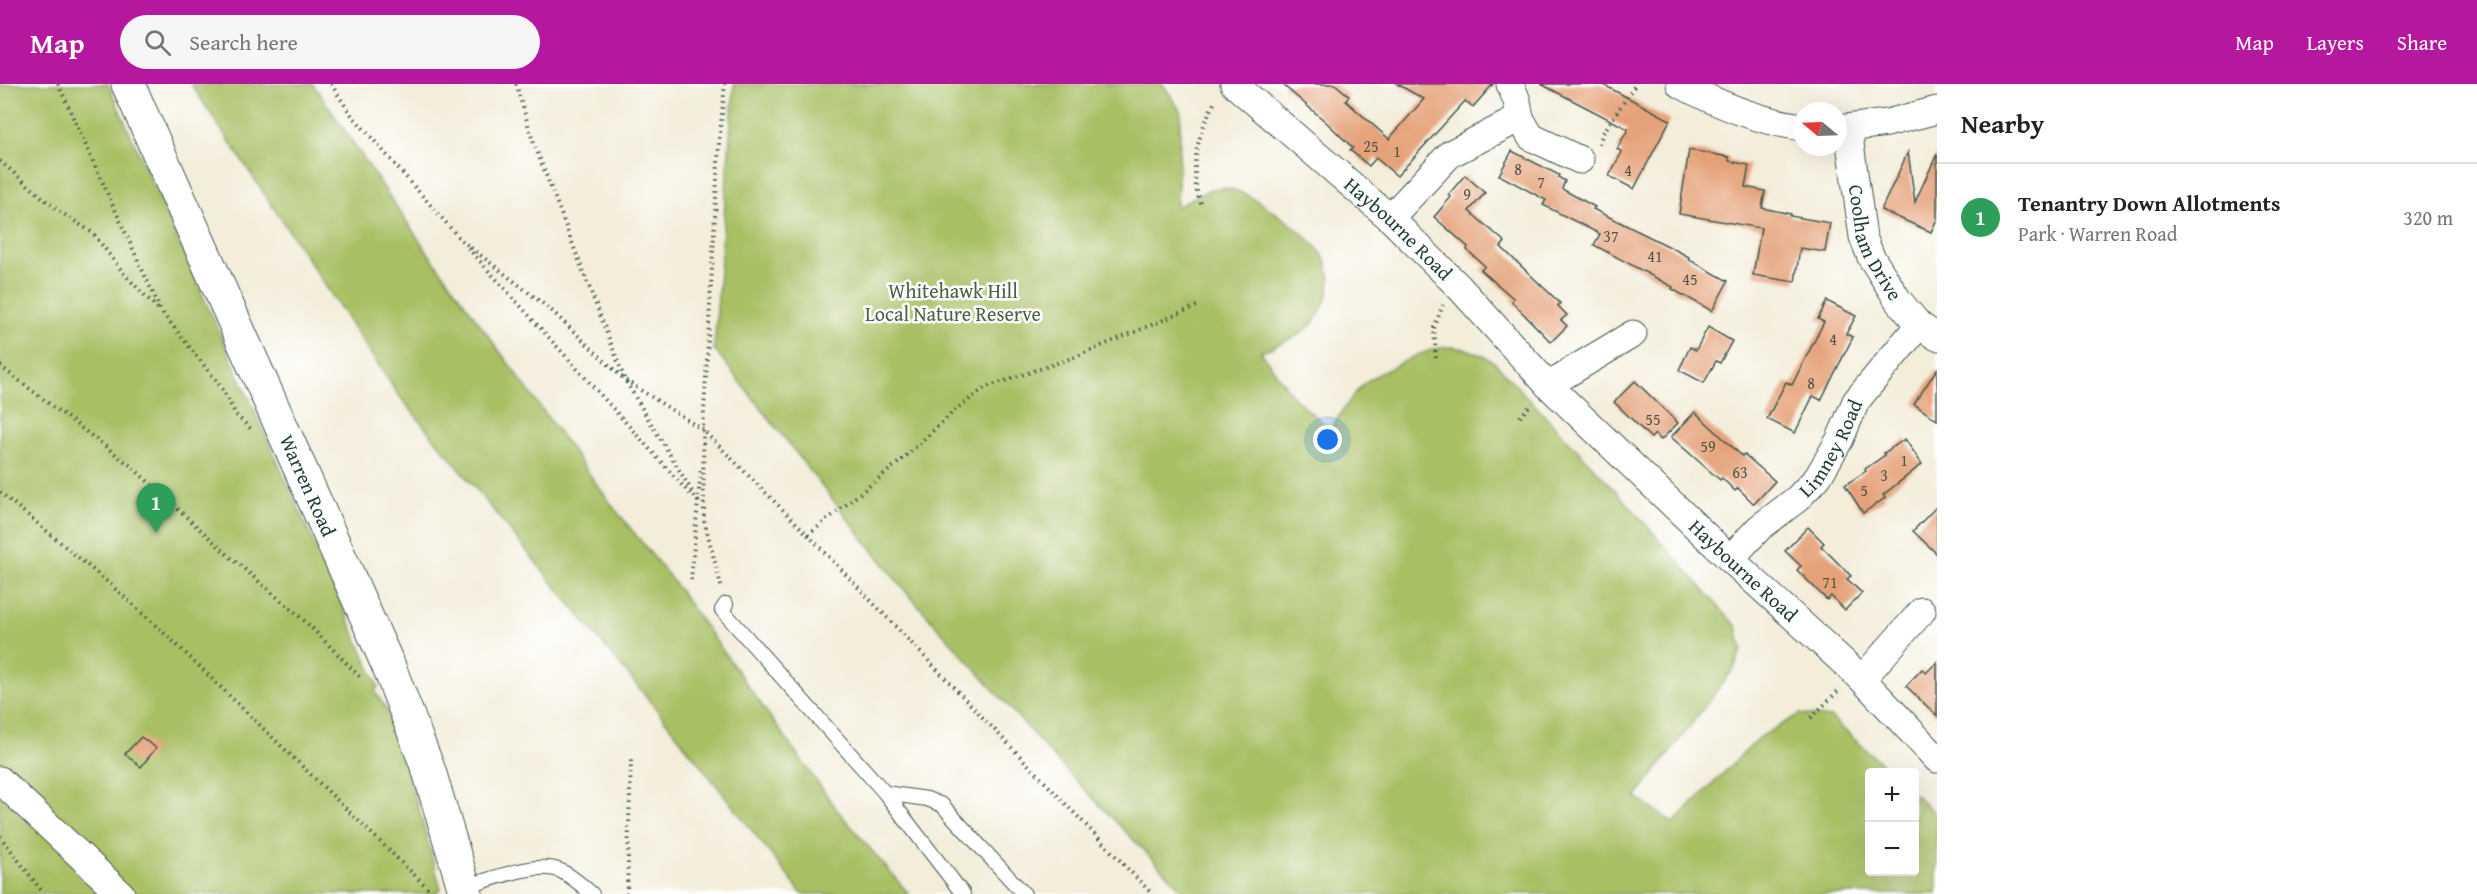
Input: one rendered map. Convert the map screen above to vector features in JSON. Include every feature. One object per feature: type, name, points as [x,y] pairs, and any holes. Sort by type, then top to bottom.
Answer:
[{"type":"street","name":"Warren Road","points":[[128,84],[389,668],[429,771],[455,892]]},
{"type":"street","points":[[1510,84],[1517,101],[1520,118],[1532,136],[1580,160]]},
{"type":"street","points":[[1680,84],[1719,105],[1752,116],[1793,125]]},
{"type":"street","name":"Haybourne Road","points":[[1232,87],[1390,218],[1459,287],[1548,385],[1730,559],[1862,678],[1937,759]]},
{"type":"street","points":[[1847,128],[1916,117],[1937,110]]},
{"type":"street","points":[[1390,218],[1450,154],[1520,118]]},
{"type":"street","name":"Coolham Drive","points":[[1847,151],[1863,237],[1877,269],[1928,331]]},
{"type":"street","name":"Limney Road","points":[[1730,559],[1746,540],[1797,499],[1818,477],[1840,439],[1856,401],[1898,348],[1928,331]]},
{"type":"street","points":[[1548,385],[1633,334]]},
{"type":"street","points":[[1862,678],[1922,611]]},
{"type":"street","points":[[0,780],[121,894]]},
{"type":"lane","points":[[726,604],[722,610],[885,793],[963,894]]},
{"type":"lane","points":[[885,793],[927,799],[942,805],[1024,894]]},
{"type":"lane","points":[[455,892],[530,869],[550,868],[568,875],[592,894]]},
{"type":"path","points":[[58,84],[161,311]]},
{"type":"path","points":[[331,84],[350,113],[460,240],[699,503]]},
{"type":"path","points":[[516,84],[533,141],[625,380],[699,503]]},
{"type":"path","points":[[691,580],[699,503],[719,144],[725,84]]},
{"type":"path","points":[[1580,160],[1590,165],[1603,133],[1636,84]]},
{"type":"path","points":[[1201,203],[1198,195],[1195,154],[1205,118],[1232,87]]},
{"type":"path","points":[[0,160],[56,209],[93,233],[124,274],[161,311],[222,388],[236,415],[259,434]]},
{"type":"path","points":[[460,240],[551,310],[625,380],[703,430],[808,535],[1152,894]]},
{"type":"path","points":[[1437,358],[1434,328],[1444,304],[1459,287]]},
{"type":"path","points":[[808,535],[903,459],[954,411],[986,387],[1075,357],[1199,305]]},
{"type":"path","points":[[0,366],[131,466],[307,623],[368,685]]},
{"type":"path","points":[[703,430],[704,520],[726,604]]},
{"type":"path","points":[[0,492],[111,585],[455,892]]},
{"type":"path","points":[[1810,718],[1836,692],[1862,678]]},
{"type":"path","points":[[627,894],[631,759]]},
{"type":"path","points":[[0,836],[44,894]]},
{"type":"green space","points":[[0,84],[108,84],[378,686],[375,692],[389,713],[441,889],[434,894],[0,894]]},
{"type":"green space","points":[[191,84],[313,84],[426,250],[614,508],[669,576],[838,811],[909,894],[802,894],[653,705],[397,393]]},
{"type":"green space","name":"Whitehawk Hill Local Nature Reserve","points":[[734,84],[1163,84],[1181,112],[1177,207],[1199,194],[1216,188],[1231,189],[1246,194],[1302,233],[1321,253],[1327,264],[1330,276],[1329,290],[1314,322],[1295,337],[1261,352],[1294,398],[1330,429],[1352,397],[1367,381],[1421,353],[1444,347],[1456,347],[1480,354],[1494,362],[1616,491],[1737,627],[1742,650],[1734,668],[1636,797],[1673,823],[1760,737],[1800,714],[1831,718],[1887,768],[1865,768],[1865,876],[1919,876],[1919,798],[1937,815],[1937,894],[1186,894],[1059,763],[900,585],[714,349]]},
{"type":"building","points":[[1282,84],[1335,84],[1349,96],[1346,101],[1389,139],[1424,99],[1397,84],[1493,84],[1473,107],[1465,101],[1397,176],[1376,158],[1369,166],[1350,150],[1353,148],[1326,122]]},
{"type":"building","points":[[1541,84],[1602,84],[1670,120],[1634,189],[1609,176],[1622,152],[1617,149],[1628,129]]},
{"type":"building","points":[[1689,150],[1729,157],[1729,161],[1749,165],[1745,187],[1765,191],[1762,208],[1830,223],[1825,252],[1800,248],[1795,282],[1753,275],[1761,228],[1679,214]]},
{"type":"building","points":[[1512,151],[1559,175],[1558,177],[1565,181],[1562,189],[1595,207],[1593,209],[1689,257],[1688,259],[1728,281],[1712,311],[1672,289],[1673,287],[1594,245],[1600,234],[1543,205],[1546,200],[1499,175]]},
{"type":"building","points":[[1908,152],[1915,202],[1937,154],[1937,219],[1931,232],[1881,210]]},
{"type":"building","points":[[1465,175],[1485,193],[1469,211],[1505,242],[1501,247],[1560,303],[1558,306],[1567,315],[1561,320],[1567,326],[1551,342],[1512,302],[1513,298],[1481,270],[1485,266],[1467,250],[1468,247],[1434,217],[1451,197],[1448,195]]},
{"type":"building","points":[[1827,301],[1856,316],[1846,334],[1853,337],[1821,400],[1813,396],[1795,433],[1767,419],[1786,382],[1792,385],[1824,322],[1818,319]]},
{"type":"building","points":[[1708,327],[1732,341],[1720,363],[1716,361],[1704,383],[1679,370],[1690,347],[1696,350]]},
{"type":"building","points":[[1937,369],[1937,420],[1914,404]]},
{"type":"building","points":[[1635,381],[1678,423],[1661,440],[1655,434],[1651,438],[1614,402]]},
{"type":"building","points":[[1695,412],[1742,456],[1744,454],[1775,481],[1754,504],[1738,488],[1735,491],[1722,478],[1720,480],[1671,437]]},
{"type":"building","points":[[1905,439],[1922,464],[1883,495],[1885,498],[1863,513],[1845,485]]},
{"type":"building","points":[[1937,506],[1937,554],[1913,531]]},
{"type":"building","points":[[1808,527],[1824,543],[1821,546],[1851,576],[1847,579],[1862,593],[1845,610],[1831,596],[1827,600],[1797,570],[1801,566],[1785,551]]},
{"type":"building","points":[[1937,662],[1937,716],[1906,686],[1922,669],[1926,673]]},
{"type":"building","points":[[141,737],[156,748],[141,767],[125,754]]},
{"type":"place","name":"Tenantry Down Allotments","points":[[156,533]]}]
